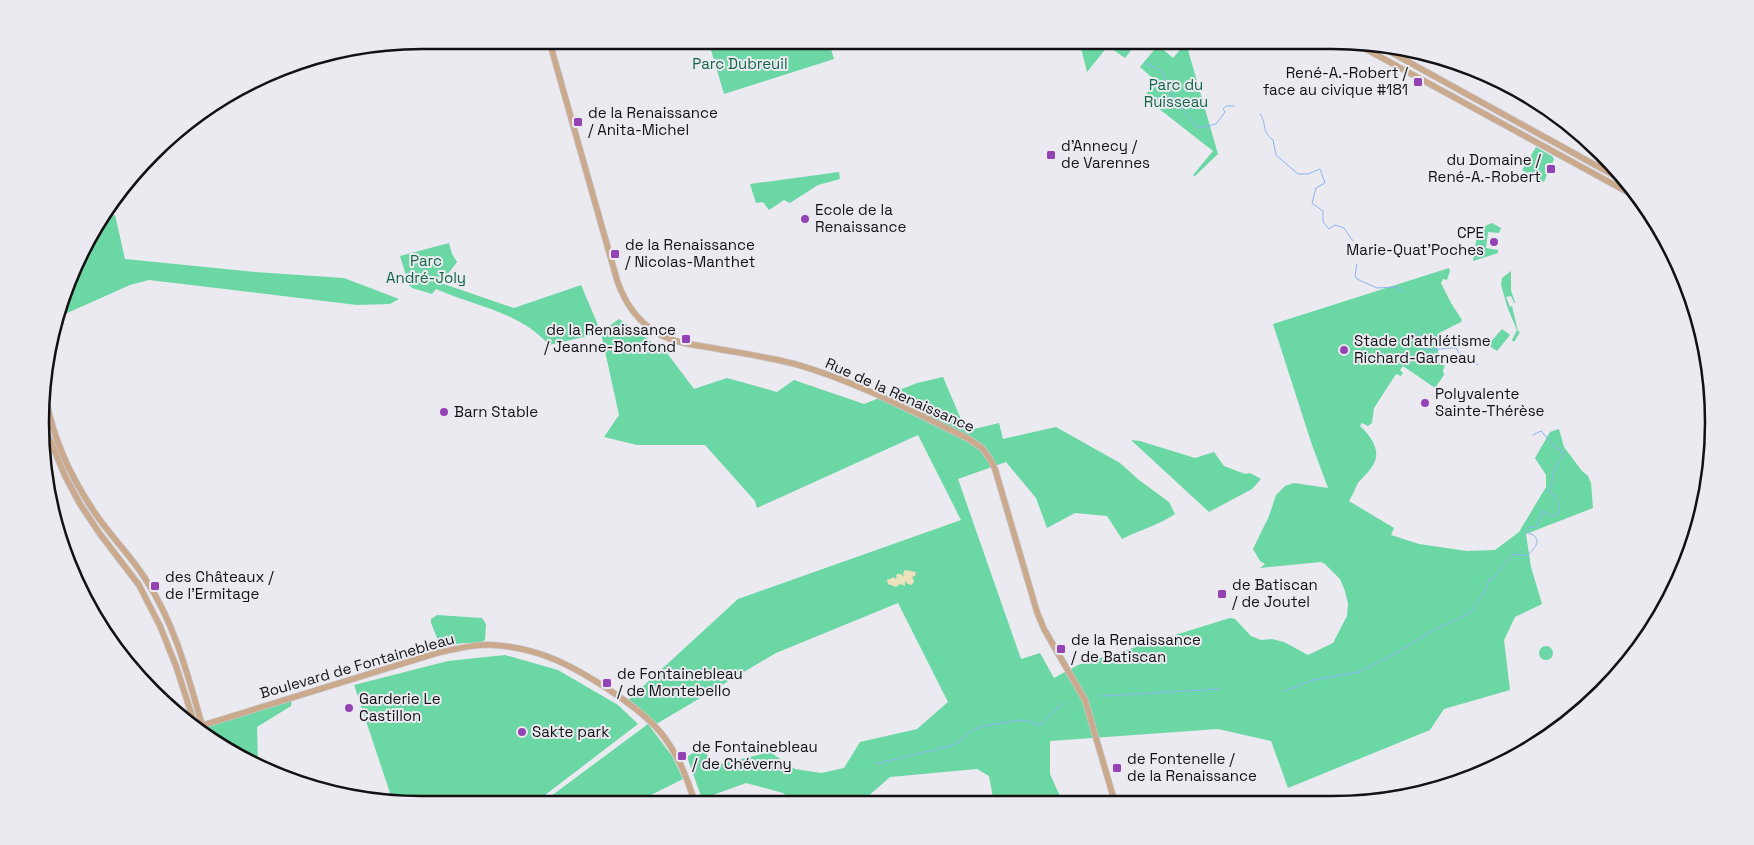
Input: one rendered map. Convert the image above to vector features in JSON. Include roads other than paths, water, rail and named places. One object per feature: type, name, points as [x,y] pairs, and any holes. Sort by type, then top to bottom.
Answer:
[{"type":"street","name":"Rue de la Renaissance","points":[[552,49],[617,280],[627,304],[640,320],[660,335],[680,342],[778,360],[829,375],[958,433],[975,442],[986,452],[998,476],[1039,617],[1084,700],[1113,796]]},
{"type":"street","points":[[1370,51],[1624,190]]},
{"type":"street","points":[[1395,55],[1611,174]]},
{"type":"street","points":[[49,414],[71,473],[91,508],[146,580],[170,626],[184,664],[197,720]]},
{"type":"street","points":[[50,439],[65,476],[80,504],[100,534],[139,584],[160,626],[196,719]]},
{"type":"street","name":"Boulevard de Fontainebleau","points":[[203,725],[437,653],[466,647],[491,645],[518,648],[550,656],[570,665],[640,712],[662,735],[675,754],[694,796]]},
{"type":"waterway","points":[[1123,49],[1127,51]]},
{"type":"waterway","points":[[1145,63],[1160,70],[1165,76],[1167,89],[1198,128],[1216,124],[1225,112],[1223,109],[1226,106],[1234,106]]},
{"type":"waterway","points":[[1260,114],[1264,121],[1265,130],[1273,140],[1276,155],[1298,174],[1308,174],[1320,169],[1325,183],[1316,188],[1312,203],[1323,211],[1323,222],[1329,229],[1335,225],[1344,228],[1353,241]]},
{"type":"waterway","points":[[1357,264],[1355,276],[1357,279],[1377,288],[1397,287],[1403,293]]},
{"type":"waterway","points":[[1416,331],[1424,349],[1456,348],[1464,361],[1473,362],[1478,365]]},
{"type":"waterway","points":[[1285,691],[1313,680],[1359,672],[1393,655],[1432,631],[1470,613],[1485,591],[1489,580],[1493,578],[1513,554],[1526,556],[1531,552],[1537,541],[1533,535],[1526,531],[1529,527],[1536,527],[1542,511],[1553,516],[1558,514],[1559,503],[1549,490],[1555,468],[1565,453],[1554,446],[1541,431],[1533,435]]},
{"type":"waterway","points":[[1102,696],[1220,689]]},
{"type":"waterway","points":[[876,764],[946,747],[957,743],[971,731],[983,726],[1023,720],[1040,725],[1064,702]]},
{"type":"place","name":"René-A.-Robert / face au civique #181","points":[[1418,82]]},
{"type":"place","name":"de la Renaissance / Anita-Michel","points":[[578,122]]},
{"type":"place","name":"d'Annecy / de Varennes","points":[[1051,155]]},
{"type":"place","name":"du Domaine / René-A.-Robert","points":[[1551,169]]},
{"type":"place","name":"Ecole de la Renaissance","points":[[805,219]]},
{"type":"place","name":"CPE Marie-Quat'Poches","points":[[1494,242]]},
{"type":"place","name":"de la Renaissance / Nicolas-Manthet","points":[[615,254]]},
{"type":"place","name":"de la Renaissance / Jeanne-Bonfond","points":[[686,339]]},
{"type":"place","name":"Stade d'athlétisme Richard-Garneau","points":[[1344,350]]},
{"type":"place","name":"Polyvalente Sainte-Thérèse","points":[[1425,403]]},
{"type":"place","name":"Barn Stable","points":[[444,412]]},
{"type":"place","name":"des Châteaux / de l'Ermitage","points":[[155,586]]},
{"type":"place","name":"de Batiscan / de Joutel","points":[[1222,594]]},
{"type":"place","name":"de la Renaissance / de Batiscan","points":[[1061,649]]},
{"type":"place","name":"de Fontainebleau / de Montebello","points":[[607,683]]},
{"type":"place","name":"Garderie Le Castillon","points":[[349,708]]},
{"type":"place","name":"Sakte park","points":[[522,732]]},
{"type":"place","name":"de Fontainebleau / de Chéverny","points":[[682,756]]},
{"type":"place","name":"de Fontenelle / de la Renaissance","points":[[1117,768]]},
{"type":"park label","name":"Parc Dubreuil","points":[[740,64]]},
{"type":"park label","name":"Parc du Ruisseau","points":[[1176,94]]},
{"type":"park label","name":"Parc André-Joly","points":[[426,270]]}]
